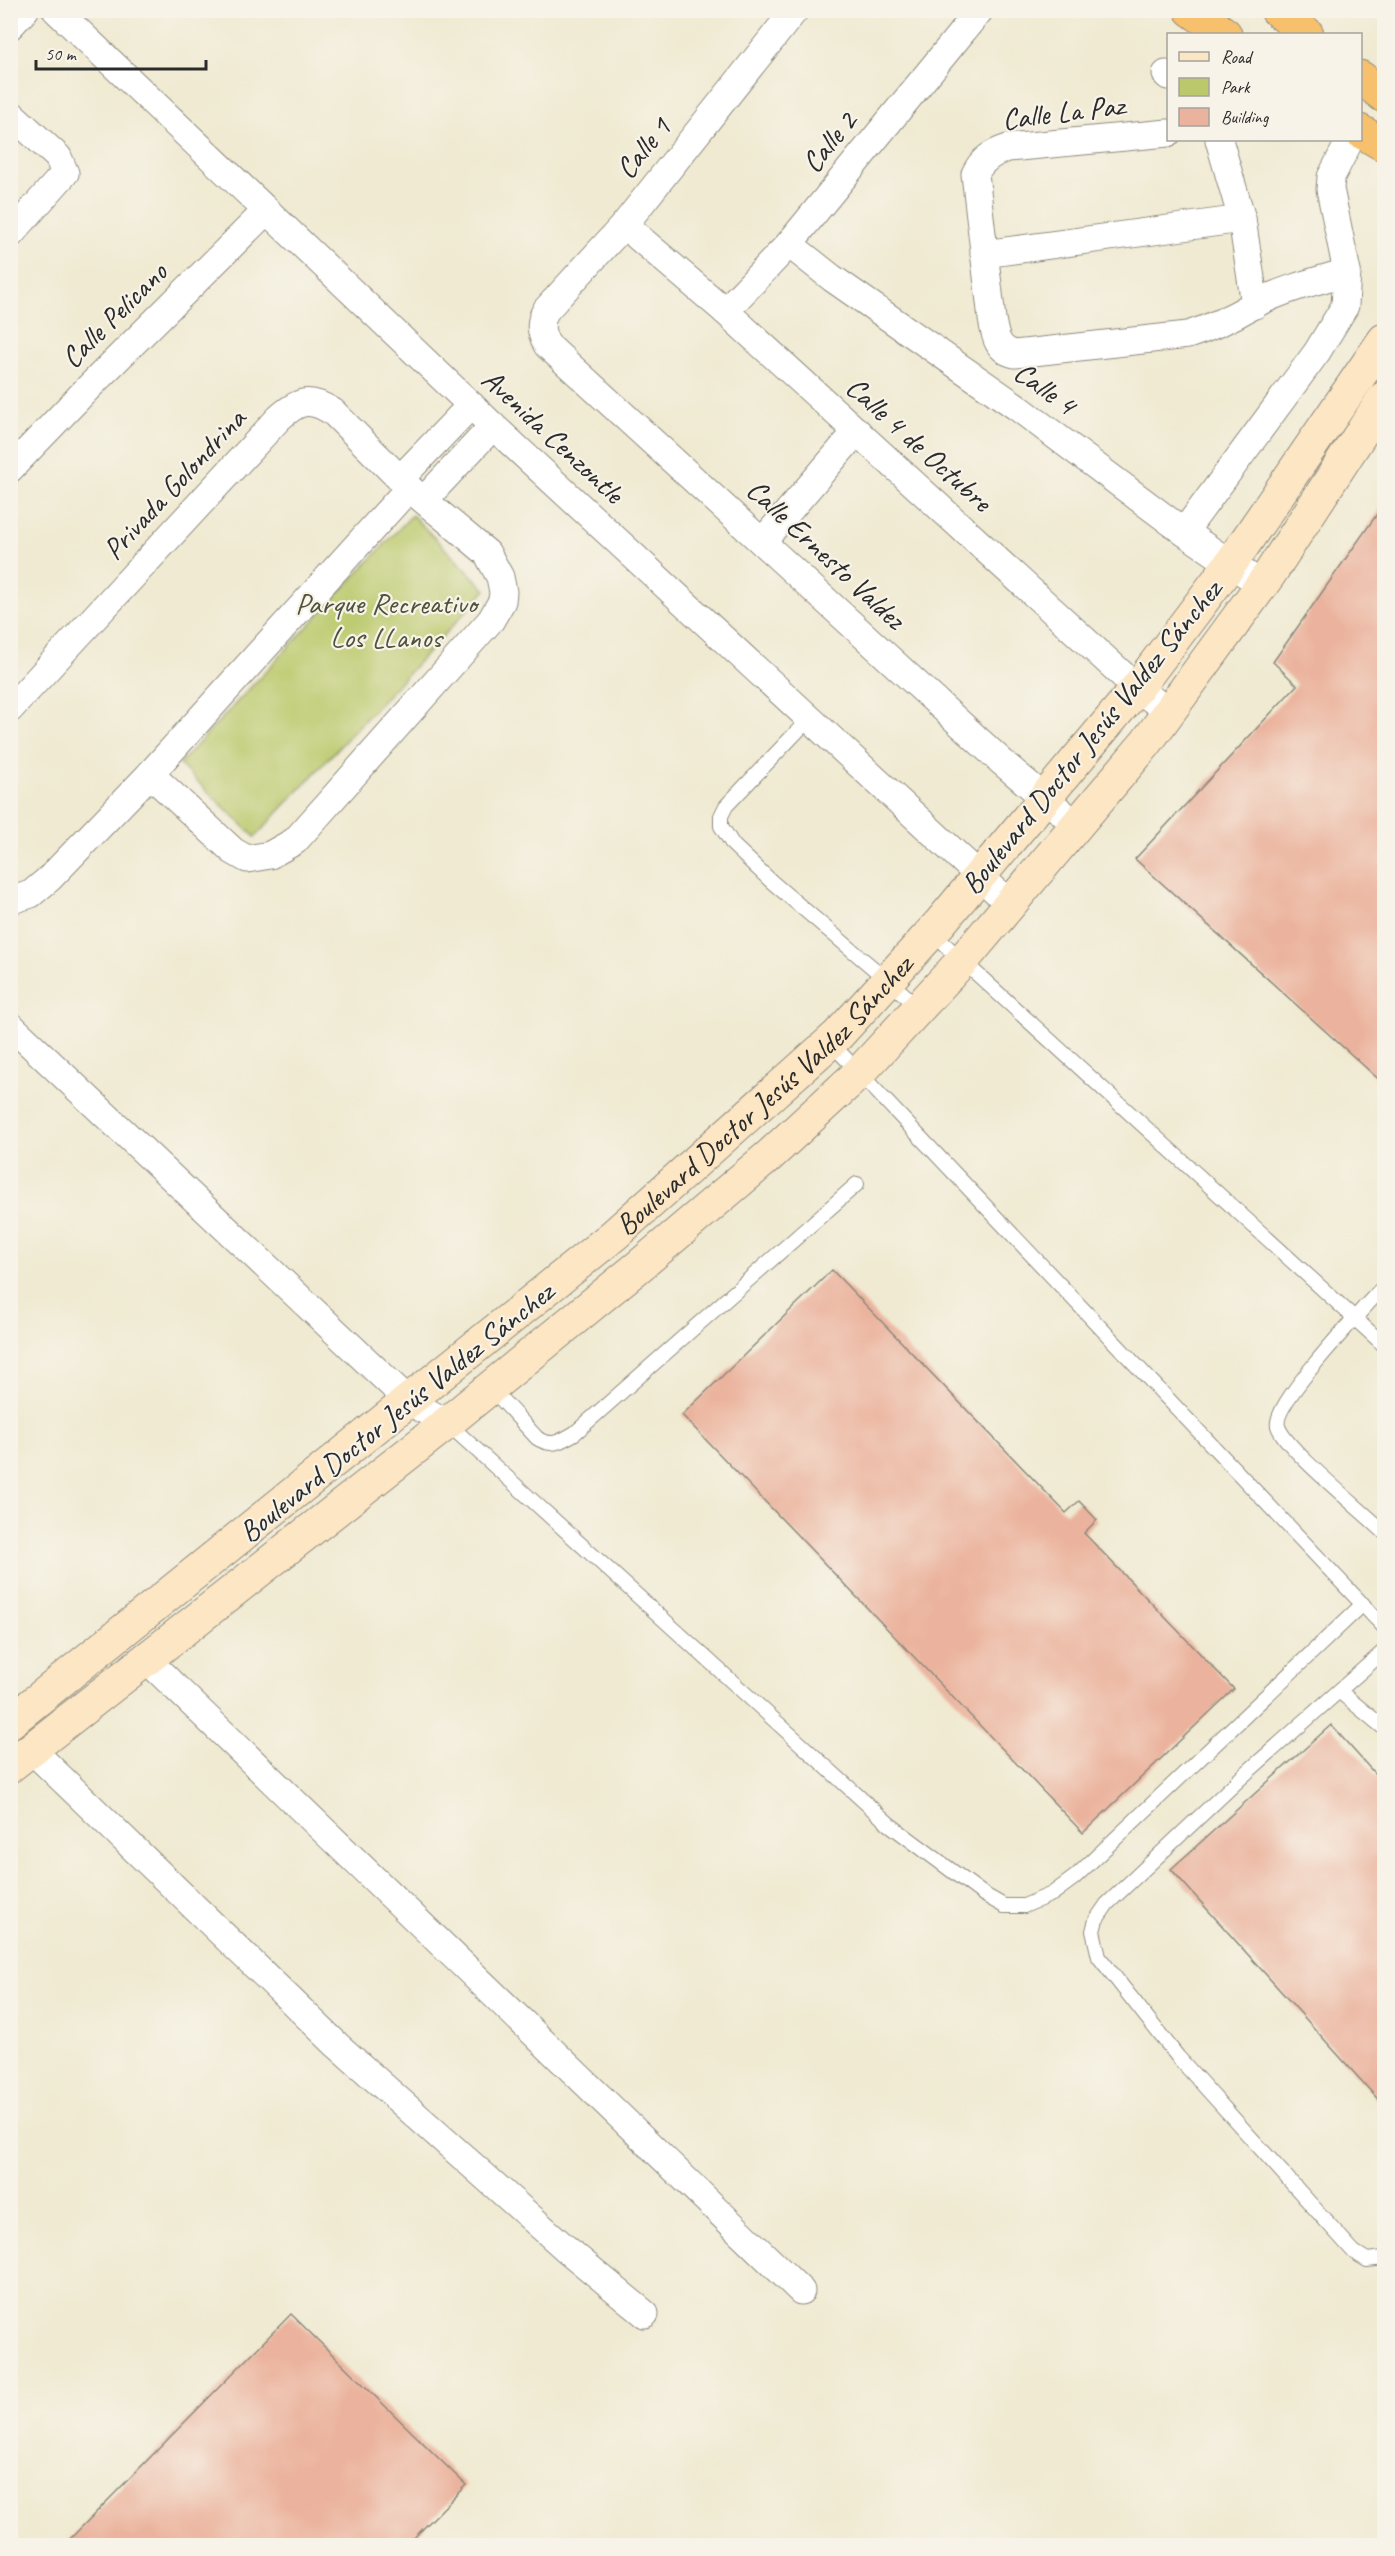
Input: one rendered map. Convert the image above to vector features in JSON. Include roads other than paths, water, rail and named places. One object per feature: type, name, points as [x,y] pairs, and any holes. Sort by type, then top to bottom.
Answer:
[{"type":"highway","points":[[1191,10],[1224,33]]},
{"type":"highway","points":[[1277,10],[1306,33]]},
{"type":"highway","points":[[1362,132],[1384,146]]},
{"type":"main road","name":"Boulevard Doctor Jesús Valdez Sánchez","points":[[10,1722],[410,1402],[614,1235],[830,1042],[932,932],[1137,688],[1231,563],[1384,340]]},
{"type":"main road","name":"Boulevard Doctor Jesús Valdez Sánchez","points":[[21,1757],[447,1423],[692,1223],[860,1072],[963,960],[1078,826],[1170,712],[1262,585],[1384,398]]},
{"type":"street","points":[[10,26],[25,10]]},
{"type":"street","name":"Avenida Cenzontle","points":[[56,10],[493,426],[1011,904]]},
{"type":"street","name":"Calle 1","points":[[542,323],[546,310],[624,225],[795,10]]},
{"type":"street","name":"Calle 2","points":[[725,311],[789,244],[980,10]]},
{"type":"street","points":[[10,113],[58,157],[65,173],[10,235]]},
{"type":"street","name":"Calle La Paz","points":[[984,254],[975,174],[984,161],[1008,148],[1167,133]]},
{"type":"street","points":[[1220,141],[1242,219],[1255,305]]},
{"type":"street","points":[[1184,532],[1337,321],[1345,306],[1347,272],[1330,189],[1331,177],[1349,141]]},
{"type":"street","name":"Calle Pelicano","points":[[10,469],[266,211]]},
{"type":"street","points":[[1242,219],[984,254],[996,340],[1007,352],[1015,354],[1188,335],[1215,327],[1255,305],[1298,286],[1347,272]]},
{"type":"street","name":"Calle 4 de Octubre","points":[[624,225],[725,311],[1137,688],[1170,712]]},
{"type":"street","name":"Calle 4","points":[[789,244],[832,278],[1017,407],[1184,532],[1262,585]]},
{"type":"street","name":"Calle Ernesto Valdez","points":[[542,323],[542,334],[548,345],[763,540],[1003,763],[1078,826]]},
{"type":"street","name":"Privada Golondrina","points":[[10,709],[290,408],[305,402],[318,402],[333,412],[411,489],[488,553],[502,585],[502,602],[491,620],[295,841],[270,855],[248,859],[233,851],[150,774]]},
{"type":"street","points":[[10,897],[18,898],[31,894],[50,878],[150,774],[411,489],[471,405]]},
{"type":"street","points":[[411,489],[493,426]]},
{"type":"street","points":[[763,540],[857,431]]},
{"type":"street","points":[[10,1025],[410,1402],[447,1423]]},
{"type":"street","points":[[145,1658],[801,2291]]},
{"type":"street","points":[[21,1757],[337,2045],[564,2247],[645,2314]]},
{"type":"lane","points":[[810,718],[726,806],[721,816],[722,831],[733,845],[772,882],[920,1008]]},
{"type":"lane","points":[[932,932],[1384,1345]]},
{"type":"lane","points":[[830,1042],[1384,1627]]},
{"type":"lane","points":[[490,1387],[537,1438],[546,1444],[558,1443],[575,1433],[857,1184]]},
{"type":"lane","points":[[1384,1286],[1307,1374],[1279,1413],[1278,1424],[1282,1435],[1300,1454],[1384,1532]]},
{"type":"lane","points":[[447,1423],[889,1824],[983,1894],[1004,1906],[1016,1907],[1035,1903],[1075,1877],[1363,1604]]},
{"type":"lane","points":[[1384,1651],[1244,1775],[1107,1904],[1096,1920],[1094,1938],[1099,1957],[1152,2025],[1319,2214],[1364,2259],[1375,2261],[1384,2258]]},
{"type":"lane","points":[[1339,1691],[1384,1728]]},
{"type":"park label","name":"Parque Recreativo Los LLanos","points":[[386,620]]}]
